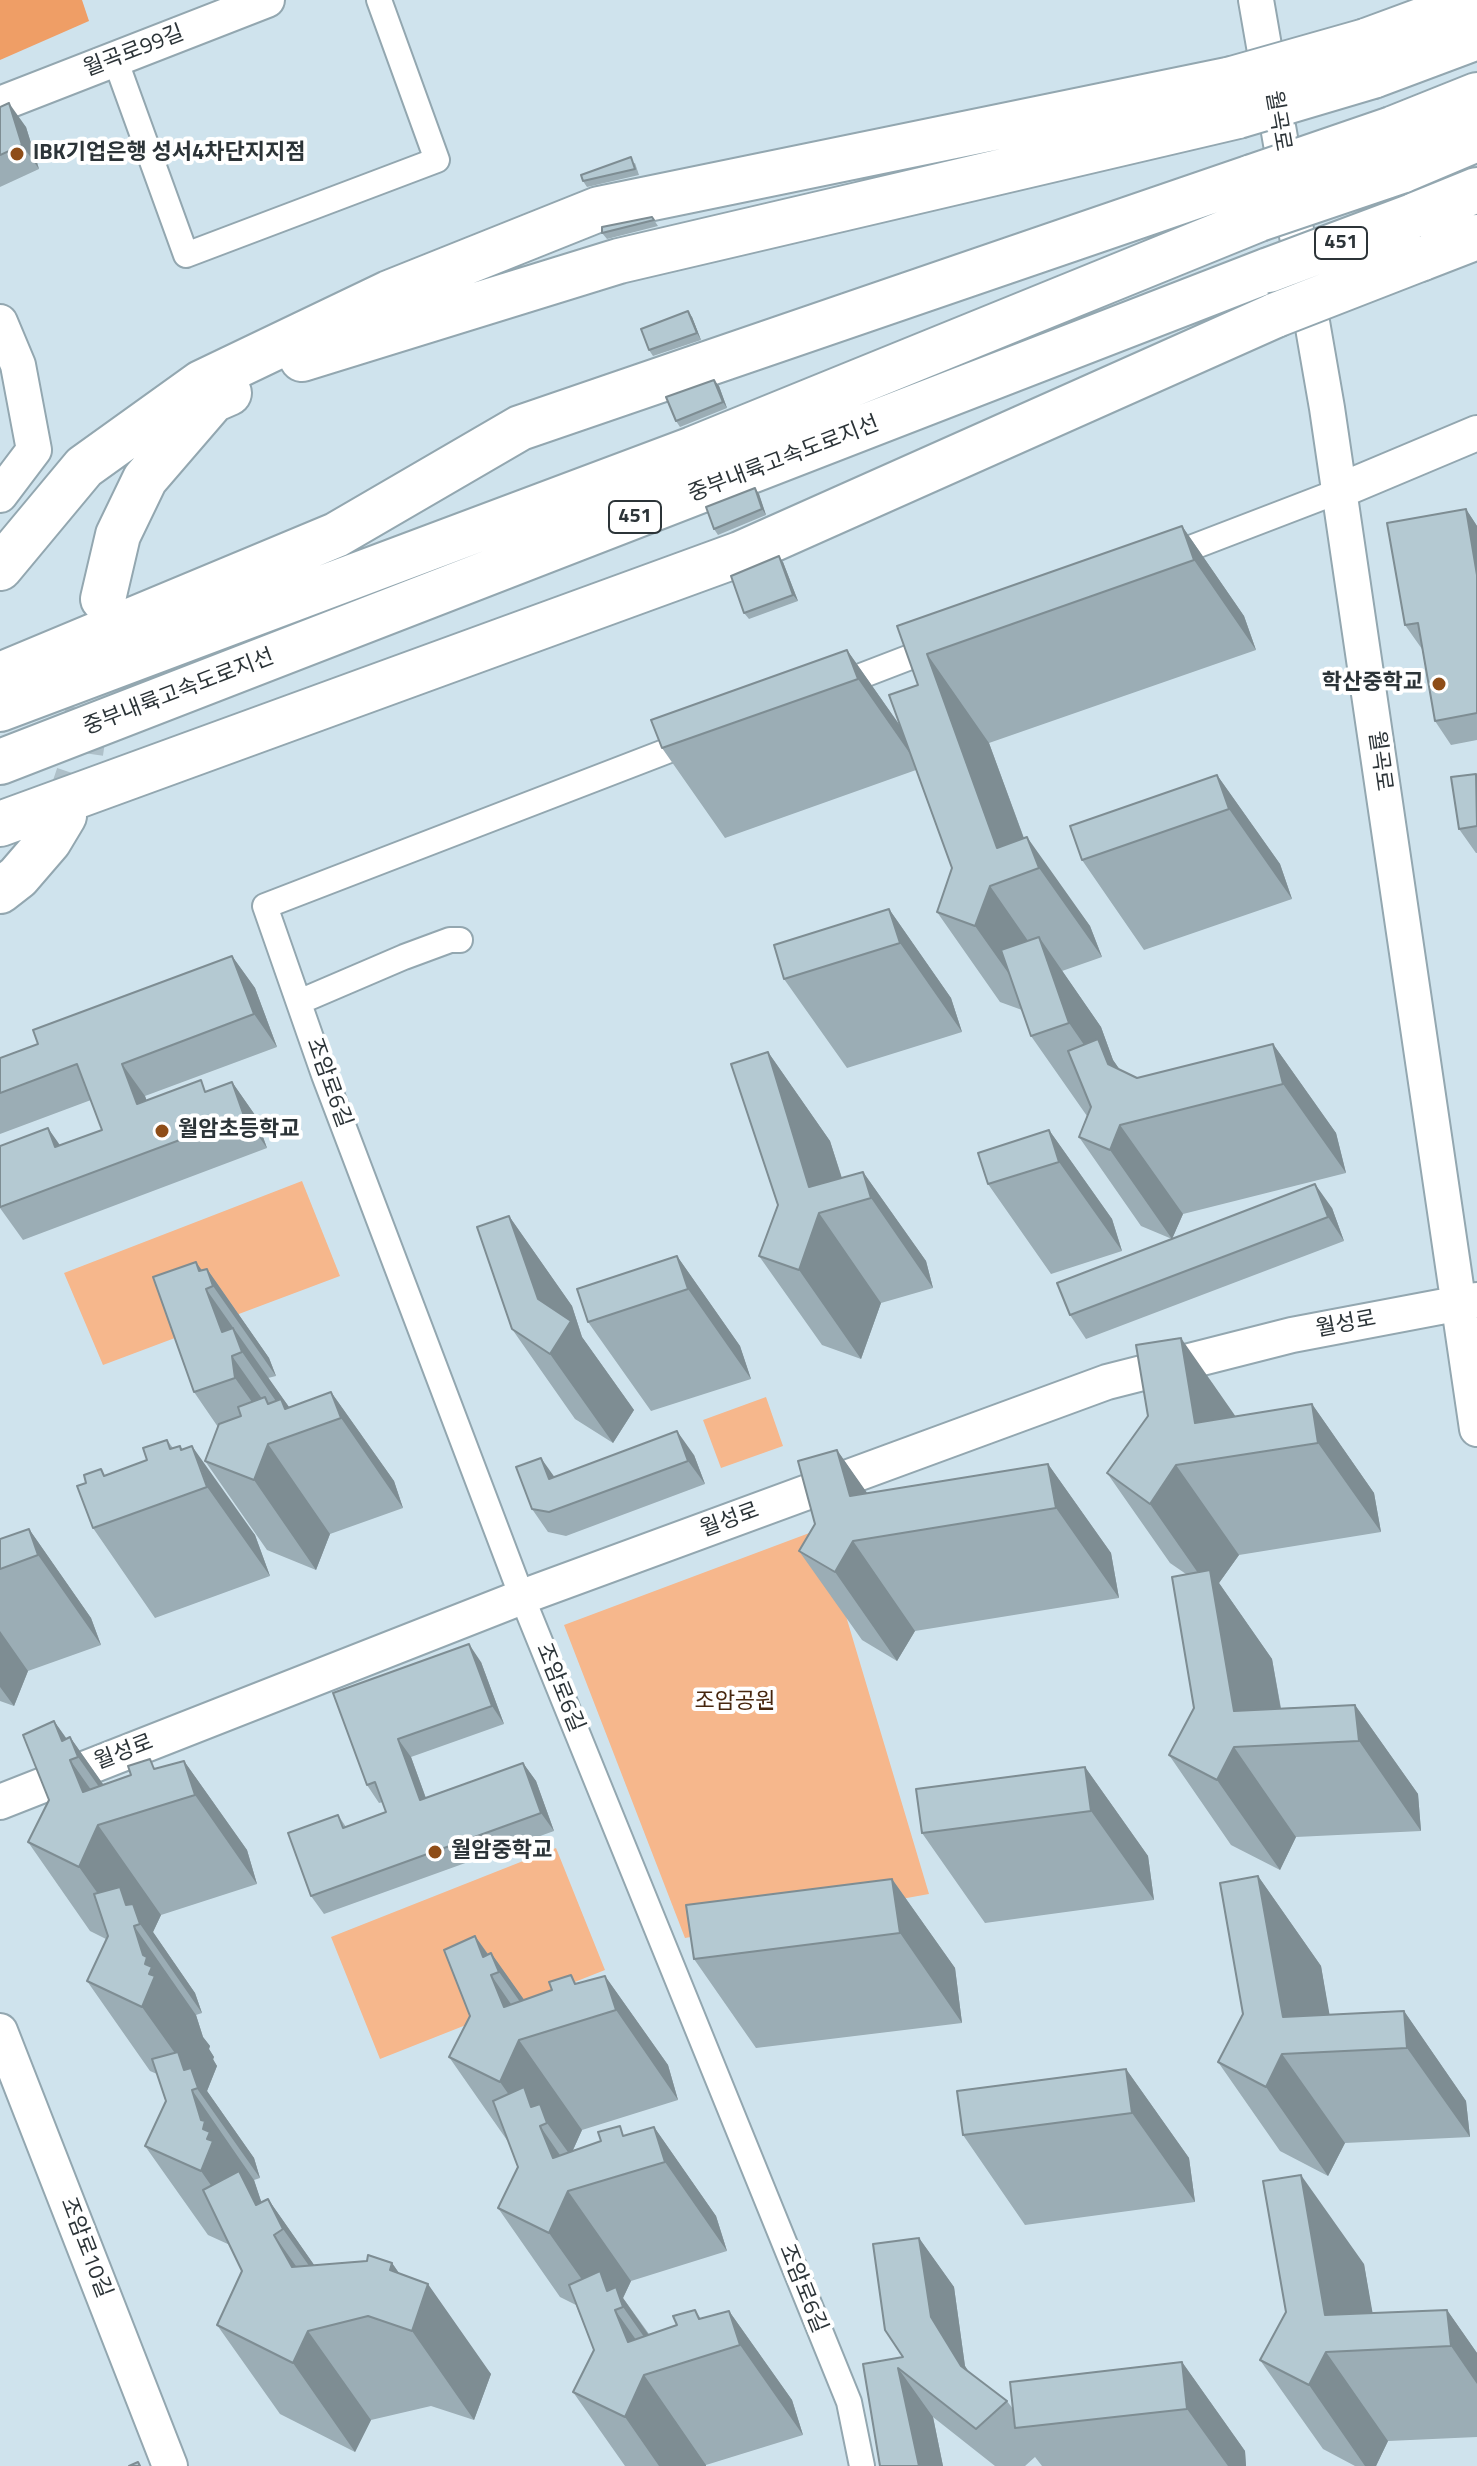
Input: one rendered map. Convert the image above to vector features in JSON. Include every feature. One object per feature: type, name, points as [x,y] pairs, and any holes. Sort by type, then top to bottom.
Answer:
[{"type":"highway","points":[[1369,59],[1477,0]]},
{"type":"highway","points":[[103,599],[118,535],[145,479],[213,400],[296,361],[619,261],[1369,59],[1477,37]]},
{"type":"highway","points":[[0,675],[336,535],[520,428],[1392,129],[1477,95]]},
{"type":"highway","points":[[0,568],[84,467],[201,383],[389,293],[599,209],[1235,97]]},
{"type":"highway","name":"중부내륙고속도로지선","points":[[0,709],[693,449],[1259,219],[1401,171],[1477,139]]},
{"type":"highway","name":"중부내륙고속도로지선","points":[[0,762],[1477,190]]},
{"type":"highway","points":[[0,824],[740,554],[1276,315],[1477,237]]},
{"type":"highway","points":[[0,891],[18,877],[49,841],[64,816]]},
{"type":"street","name":"월곡로99길","points":[[0,104],[267,0]]},
{"type":"street","points":[[115,59],[186,255],[437,160],[379,0]]},
{"type":"street","name":"월곡로","points":[[1256,0],[1339,491],[1468,1302],[1477,1429]]},
{"type":"street","points":[[0,322],[18,365],[34,450],[0,495]]},
{"type":"street","points":[[1145,566],[1339,491],[1477,433]]},
{"type":"street","points":[[817,693],[966,635]]},
{"type":"street","name":"조암로6길","points":[[712,733],[265,906],[522,1597],[849,2402],[862,2466]]},
{"type":"street","points":[[299,1002],[404,957],[450,940],[460,940]]},
{"type":"street","name":"월성로","points":[[0,1802],[522,1597],[1107,1382],[1292,1335],[1468,1302]]},
{"type":"street","name":"조암로10길","points":[[0,2031],[170,2466]]},
{"type":"green space","points":[[302,1181],[340,1276],[103,1365],[64,1273]]},
{"type":"green space","points":[[766,1397],[783,1446],[721,1468],[703,1420]]},
{"type":"green space","name":"조암공원","points":[[820,1529],[929,1894],[685,1938],[564,1625]]},
{"type":"green space","points":[[556,1848],[605,1970],[380,2059],[331,1937]]},
{"type":"shaded area","points":[[0,0],[82,0],[89,21],[0,60]]},
{"type":"building","points":[[9,103],[22,145],[0,155],[0,107]]},
{"type":"building","points":[[631,157],[635,169],[583,181],[581,175]]},
{"type":"building","points":[[652,217],[654,220],[602,233],[602,227]]},
{"type":"building","points":[[688,311],[697,333],[649,350],[641,329]]},
{"type":"building","points":[[714,380],[723,402],[676,421],[666,397]]},
{"type":"building","points":[[755,488],[762,509],[714,529],[706,507]]},
{"type":"building","points":[[1466,509],[1477,575],[1477,713],[1435,721],[1418,623],[1405,625],[1387,523]]},
{"type":"building","points":[[1182,526],[1194,560],[927,654],[997,848],[1027,837],[1039,868],[990,886],[975,926],[937,912],[952,868],[889,695],[918,685],[897,626]]},
{"type":"building","points":[[779,556],[793,595],[744,613],[731,576]]},
{"type":"building","points":[[847,650],[858,679],[662,748],[651,720]]},
{"type":"building","points":[[1476,774],[1477,826],[1459,829],[1451,777]]},
{"type":"building","points":[[1217,775],[1229,809],[1082,860],[1070,826]]},
{"type":"building","points":[[889,909],[900,943],[784,979],[774,945]]},
{"type":"building","points":[[1039,937],[1069,1023],[1031,1036],[1001,950]]},
{"type":"building","points":[[232,956],[254,1014],[122,1064],[137,1104],[201,1080],[205,1092],[232,1082],[244,1116],[0,1207],[0,1146],[48,1128],[55,1147],[102,1130],[77,1064],[0,1093],[0,1058],[38,1044],[33,1030]]},
{"type":"building","points":[[1098,1039],[1108,1064],[1137,1078],[1273,1044],[1283,1084],[1120,1125],[1110,1150],[1079,1137],[1091,1107],[1068,1051]]},
{"type":"building","points":[[768,1052],[809,1187],[863,1172],[871,1198],[819,1213],[799,1270],[759,1256],[778,1205],[731,1064]]},
{"type":"building","points":[[1049,1130],[1059,1162],[988,1184],[978,1153]]},
{"type":"building","points":[[1315,1184],[1328,1217],[1070,1315],[1057,1283]]},
{"type":"building","points":[[509,1216],[538,1299],[571,1321],[550,1354],[512,1329],[477,1227]]},
{"type":"building","points":[[677,1256],[688,1289],[588,1322],[577,1289]]},
{"type":"building","points":[[196,1262],[199,1271],[207,1269],[213,1286],[206,1289],[222,1332],[233,1328],[242,1352],[232,1356],[235,1378],[194,1392],[153,1277]]},
{"type":"building","points":[[1181,1338],[1195,1423],[1312,1404],[1318,1443],[1176,1465],[1150,1504],[1107,1473],[1148,1416],[1136,1345]]},
{"type":"building","points":[[331,1392],[341,1418],[268,1444],[254,1480],[205,1461],[219,1424],[241,1416],[238,1407],[265,1397],[268,1404],[281,1399],[285,1409]]},
{"type":"building","points":[[677,1431],[688,1461],[549,1512],[532,1509],[516,1467],[541,1458],[549,1479]]},
{"type":"building","points":[[167,1440],[170,1449],[180,1446],[181,1450],[192,1446],[207,1487],[93,1528],[77,1486],[86,1483],[84,1475],[101,1469],[104,1476],[147,1460],[143,1448]]},
{"type":"building","points":[[837,1450],[850,1496],[1048,1464],[1056,1508],[853,1541],[835,1572],[799,1551],[815,1524],[798,1461]]},
{"type":"building","points":[[29,1529],[38,1555],[0,1569],[0,1539]]},
{"type":"building","points":[[1210,1570],[1234,1711],[1355,1705],[1359,1741],[1234,1747],[1217,1780],[1169,1755],[1194,1708],[1172,1577]]},
{"type":"building","points":[[469,1644],[492,1706],[398,1739],[420,1800],[523,1763],[541,1813],[311,1896],[288,1833],[338,1815],[343,1828],[386,1812],[375,1782],[367,1785],[333,1693]]},
{"type":"building","points":[[54,1721],[62,1741],[70,1737],[78,1757],[70,1760],[83,1792],[131,1775],[128,1766],[150,1759],[154,1769],[184,1761],[195,1795],[98,1825],[79,1867],[28,1842],[49,1800],[23,1735]]},
{"type":"building","points":[[1085,1767],[1091,1811],[922,1833],[916,1789]]},
{"type":"building","points":[[1258,1876],[1283,2017],[1404,2011],[1407,2048],[1282,2054],[1266,2087],[1218,2062],[1243,2014],[1220,1883]]},
{"type":"building","points":[[892,1879],[900,1933],[694,1959],[686,1905]]},
{"type":"building","points":[[120,1887],[126,1905],[133,1904],[140,1924],[134,1926],[143,1955],[147,1957],[145,1964],[152,1967],[149,1974],[155,1976],[142,2007],[87,1981],[108,1936],[94,1894]]},
{"type":"building","points":[[475,1936],[483,1957],[491,1953],[499,1972],[491,1975],[504,2007],[552,1990],[549,1982],[571,1975],[575,1984],[605,1976],[616,2010],[519,2040],[500,2082],[449,2057],[470,2016],[444,1950]]},
{"type":"building","points":[[178,2052],[184,2070],[191,2068],[198,2088],[192,2090],[201,2120],[205,2121],[203,2129],[210,2132],[207,2139],[213,2141],[201,2171],[145,2146],[166,2101],[152,2059]]},
{"type":"building","points":[[1126,2069],[1132,2113],[963,2135],[957,2091]]},
{"type":"building","points":[[524,2087],[531,2107],[540,2104],[547,2123],[540,2126],[553,2158],[601,2141],[598,2132],[620,2126],[623,2136],[654,2127],[665,2162],[568,2191],[549,2233],[498,2208],[518,2167],[493,2101]]},
{"type":"building","points":[[239,2171],[256,2205],[268,2199],[283,2229],[274,2235],[292,2267],[367,2261],[368,2255],[392,2263],[390,2270],[428,2284],[412,2331],[368,2316],[308,2331],[293,2363],[217,2325],[242,2271],[203,2190]]},
{"type":"building","points":[[1301,2175],[1325,2315],[1447,2310],[1451,2346],[1326,2352],[1309,2385],[1260,2360],[1286,2312],[1263,2181]]},
{"type":"building","points":[[919,2238],[931,2317],[961,2366],[1007,2401],[976,2429],[898,2368],[919,2466],[880,2466],[863,2364],[903,2357],[885,2330],[873,2244]]},
{"type":"building","points":[[600,2271],[607,2291],[616,2287],[623,2307],[615,2310],[628,2342],[677,2325],[673,2316],[695,2310],[699,2319],[729,2311],[740,2345],[644,2375],[625,2417],[573,2392],[594,2350],[569,2285]]},
{"type":"building","points":[[1182,2362],[1187,2409],[1015,2428],[1010,2382]]},
{"type":"tunnel","points":[[64,816],[78,775],[97,642]]},
{"type":"place","name":"IBK기업은행 성서4차단지지점","points":[[17,154]]},
{"type":"place","name":"학산중학교","points":[[1439,684]]},
{"type":"place","name":"월암초등학교","points":[[162,1131]]},
{"type":"place","name":"월암중학교","points":[[435,1852]]}]
